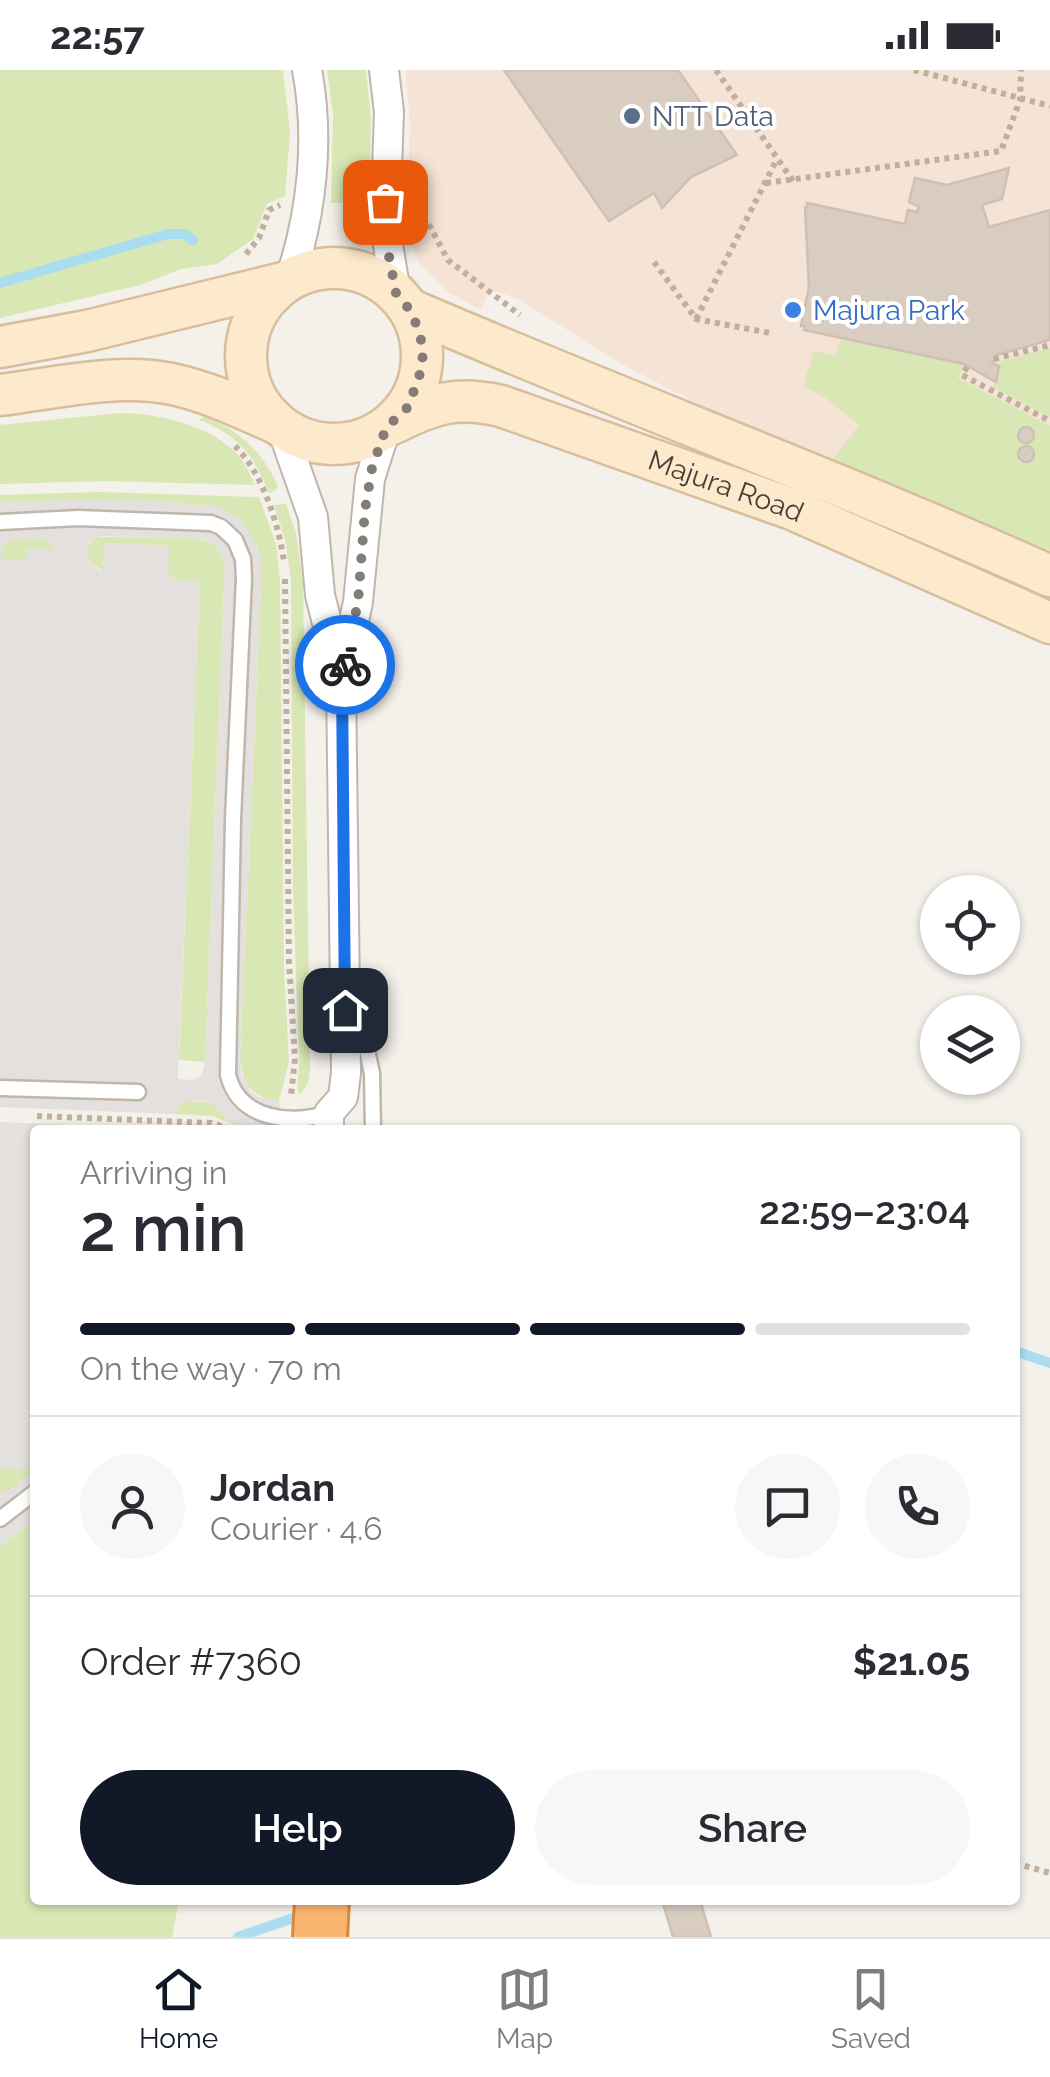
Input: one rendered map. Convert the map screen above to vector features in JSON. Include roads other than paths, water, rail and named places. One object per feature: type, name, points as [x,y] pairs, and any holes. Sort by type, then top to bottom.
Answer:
[{"type":"highway","points":[[320,1937],[322,1905]]},
{"type":"main road","points":[[0,347],[87,331],[287,281],[317,269],[346,268],[373,276],[403,301],[423,348],[422,368],[408,407],[390,426],[370,438],[334,445],[296,437],[262,408],[247,371],[246,351],[257,312],[287,281]]},
{"type":"main road","name":"Majura Road","points":[[403,301],[1050,576]]},
{"type":"main road","points":[[0,395],[138,380],[194,390],[278,424]]},
{"type":"main road","name":"Majura Road","points":[[390,426],[419,410],[453,400],[501,406],[792,509],[1050,623]]},
{"type":"street","points":[[287,281],[303,242],[310,201],[312,108],[307,70]]},
{"type":"street","points":[[384,70],[389,112],[385,212],[403,301]]},
{"type":"street","points":[[278,424],[313,517],[320,595],[342,680]]},
{"type":"street","points":[[329,1121],[345,1090],[342,680],[358,602],[370,479],[390,426]]},
{"type":"lane","points":[[0,522],[78,518],[195,520],[221,527],[239,546],[244,578],[233,819],[228,1075],[238,1098],[260,1113],[329,1121]]},
{"type":"lane","points":[[344,947],[372,1073],[373,1125]]},
{"type":"lane","points":[[0,1088],[138,1092]]},
{"type":"lane","points":[[0,1519],[30,1496]]},
{"type":"waterway","points":[[0,283],[168,234],[184,234],[193,240]]},
{"type":"waterway","points":[[1020,1353],[1050,1363]]},
{"type":"waterway","points":[[238,1937],[308,1913]]},
{"type":"place","name":"NTT Data","points":[[632,116]]},
{"type":"place","name":"Majura Park","points":[[793,310]]}]
